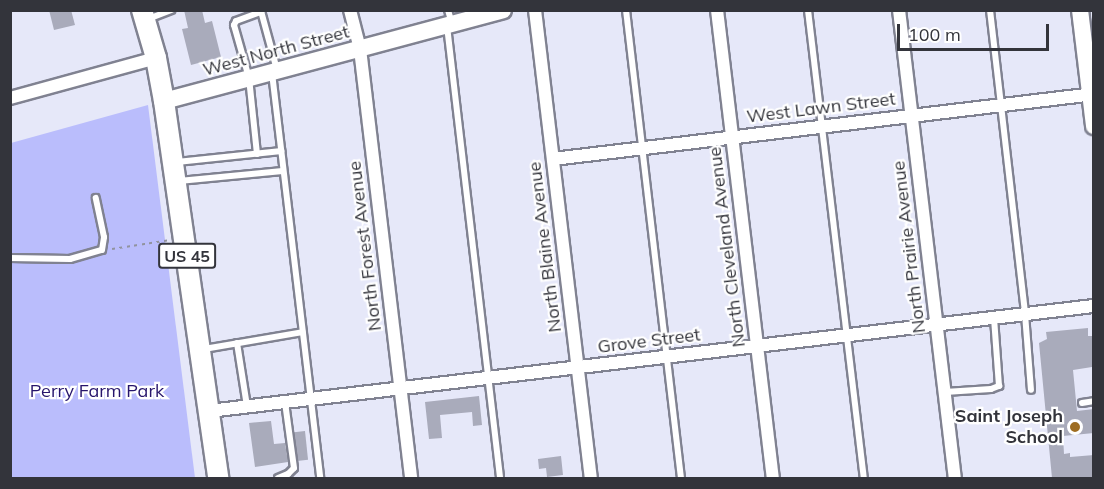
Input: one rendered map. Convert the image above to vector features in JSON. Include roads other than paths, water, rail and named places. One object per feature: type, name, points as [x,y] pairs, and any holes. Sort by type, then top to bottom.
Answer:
[{"type":"main road","name":"West North Street","points":[[164,101],[360,49],[449,20],[503,10]]},
{"type":"main road","points":[[1080,10],[1092,94],[1094,126]]},
{"type":"main road","name":"US 45","points":[[143,15],[156,58],[164,101],[218,478]]},
{"type":"street","name":"North Forest Avenue","points":[[350,10],[360,49],[411,478]]},
{"type":"street","name":"North Blaine Avenue","points":[[535,10],[591,478]]},
{"type":"street","name":"North Cleveland Avenue","points":[[717,10],[773,478]]},
{"type":"street","name":"North Prairie Avenue","points":[[899,10],[955,478]]},
{"type":"street","points":[[10,98],[156,58]]},
{"type":"street","name":"West Lawn Street","points":[[553,159],[1092,94]]},
{"type":"street","name":"Grove Street","points":[[209,411],[1094,306]]},
{"type":"lane","points":[[143,15],[171,10]]},
{"type":"lane","points":[[626,10],[681,478]]},
{"type":"lane","points":[[808,10],[864,478]]},
{"type":"lane","points":[[990,10],[1025,314],[1031,390]]},
{"type":"lane","points":[[257,154],[249,78],[234,24],[236,21],[261,11],[275,71],[281,151],[320,478]]},
{"type":"lane","points":[[449,20],[500,478]]},
{"type":"lane","points":[[174,172],[281,151]]},
{"type":"lane","points":[[174,172],[284,171]]},
{"type":"lane","points":[[10,258],[70,259],[102,250],[104,237],[96,198]]},
{"type":"lane","points":[[944,392],[991,389],[999,386],[994,318]]},
{"type":"lane","points":[[200,350],[303,332]]},
{"type":"lane","points":[[237,343],[247,407]]},
{"type":"lane","points":[[1083,403],[1094,401]]},
{"type":"lane","points":[[278,478],[290,476],[294,468],[285,402]]},
{"type":"place","name":"Saint Joseph School","points":[[1075,427]]},
{"type":"park label","name":"Perry Farm Park","points":[[97,391]]}]
